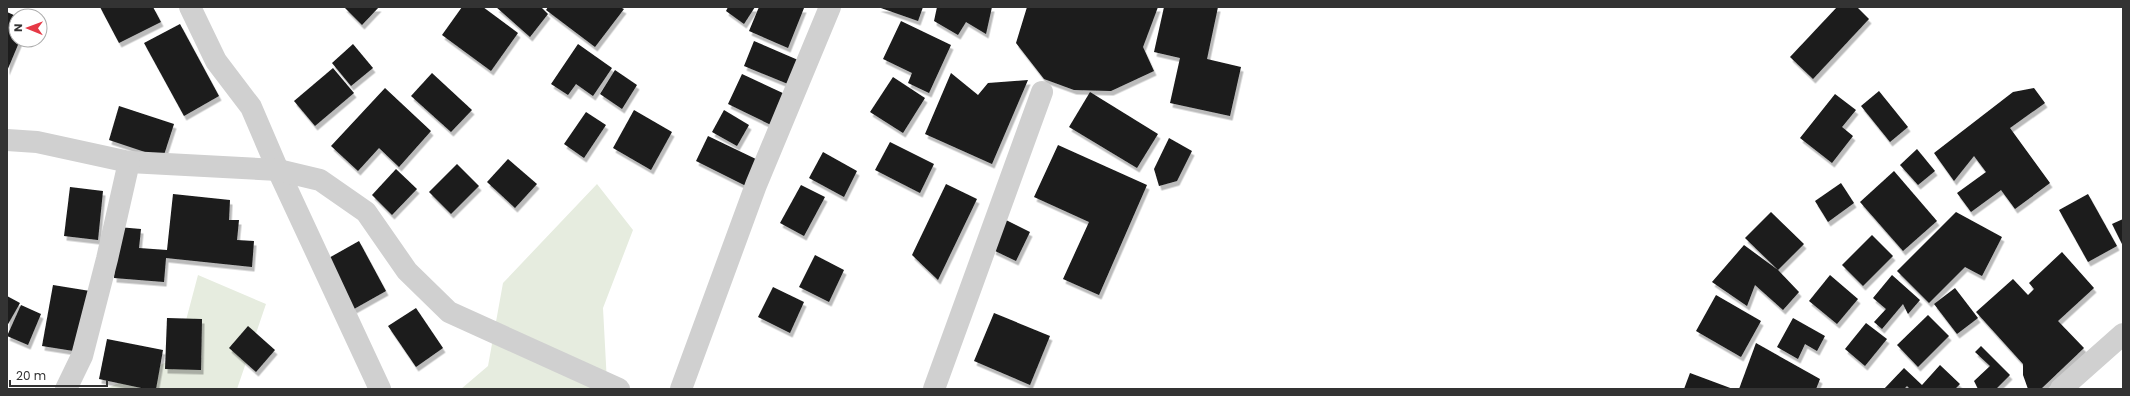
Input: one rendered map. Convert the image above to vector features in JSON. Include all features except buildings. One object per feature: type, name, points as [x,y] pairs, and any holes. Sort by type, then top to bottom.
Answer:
[{"type":"street","points":[[190,7],[216,61],[251,107],[278,170],[380,389]]},
{"type":"street","points":[[681,389],[756,185],[830,7]]},
{"type":"street","points":[[934,389],[1042,92]]},
{"type":"street","points":[[7,140],[36,142],[128,162],[278,170],[320,180],[366,212],[407,272],[449,312],[619,389]]},
{"type":"street","points":[[66,389],[82,356],[107,259],[128,162]]},
{"type":"street","points":[[2061,389],[2123,334]]},
{"type":"shaded area","points":[[597,184],[633,230],[603,308],[607,383],[615,389],[461,389],[488,366],[503,283]]},
{"type":"shaded area","points":[[198,275],[266,304],[237,389],[105,389],[176,358]]}]
